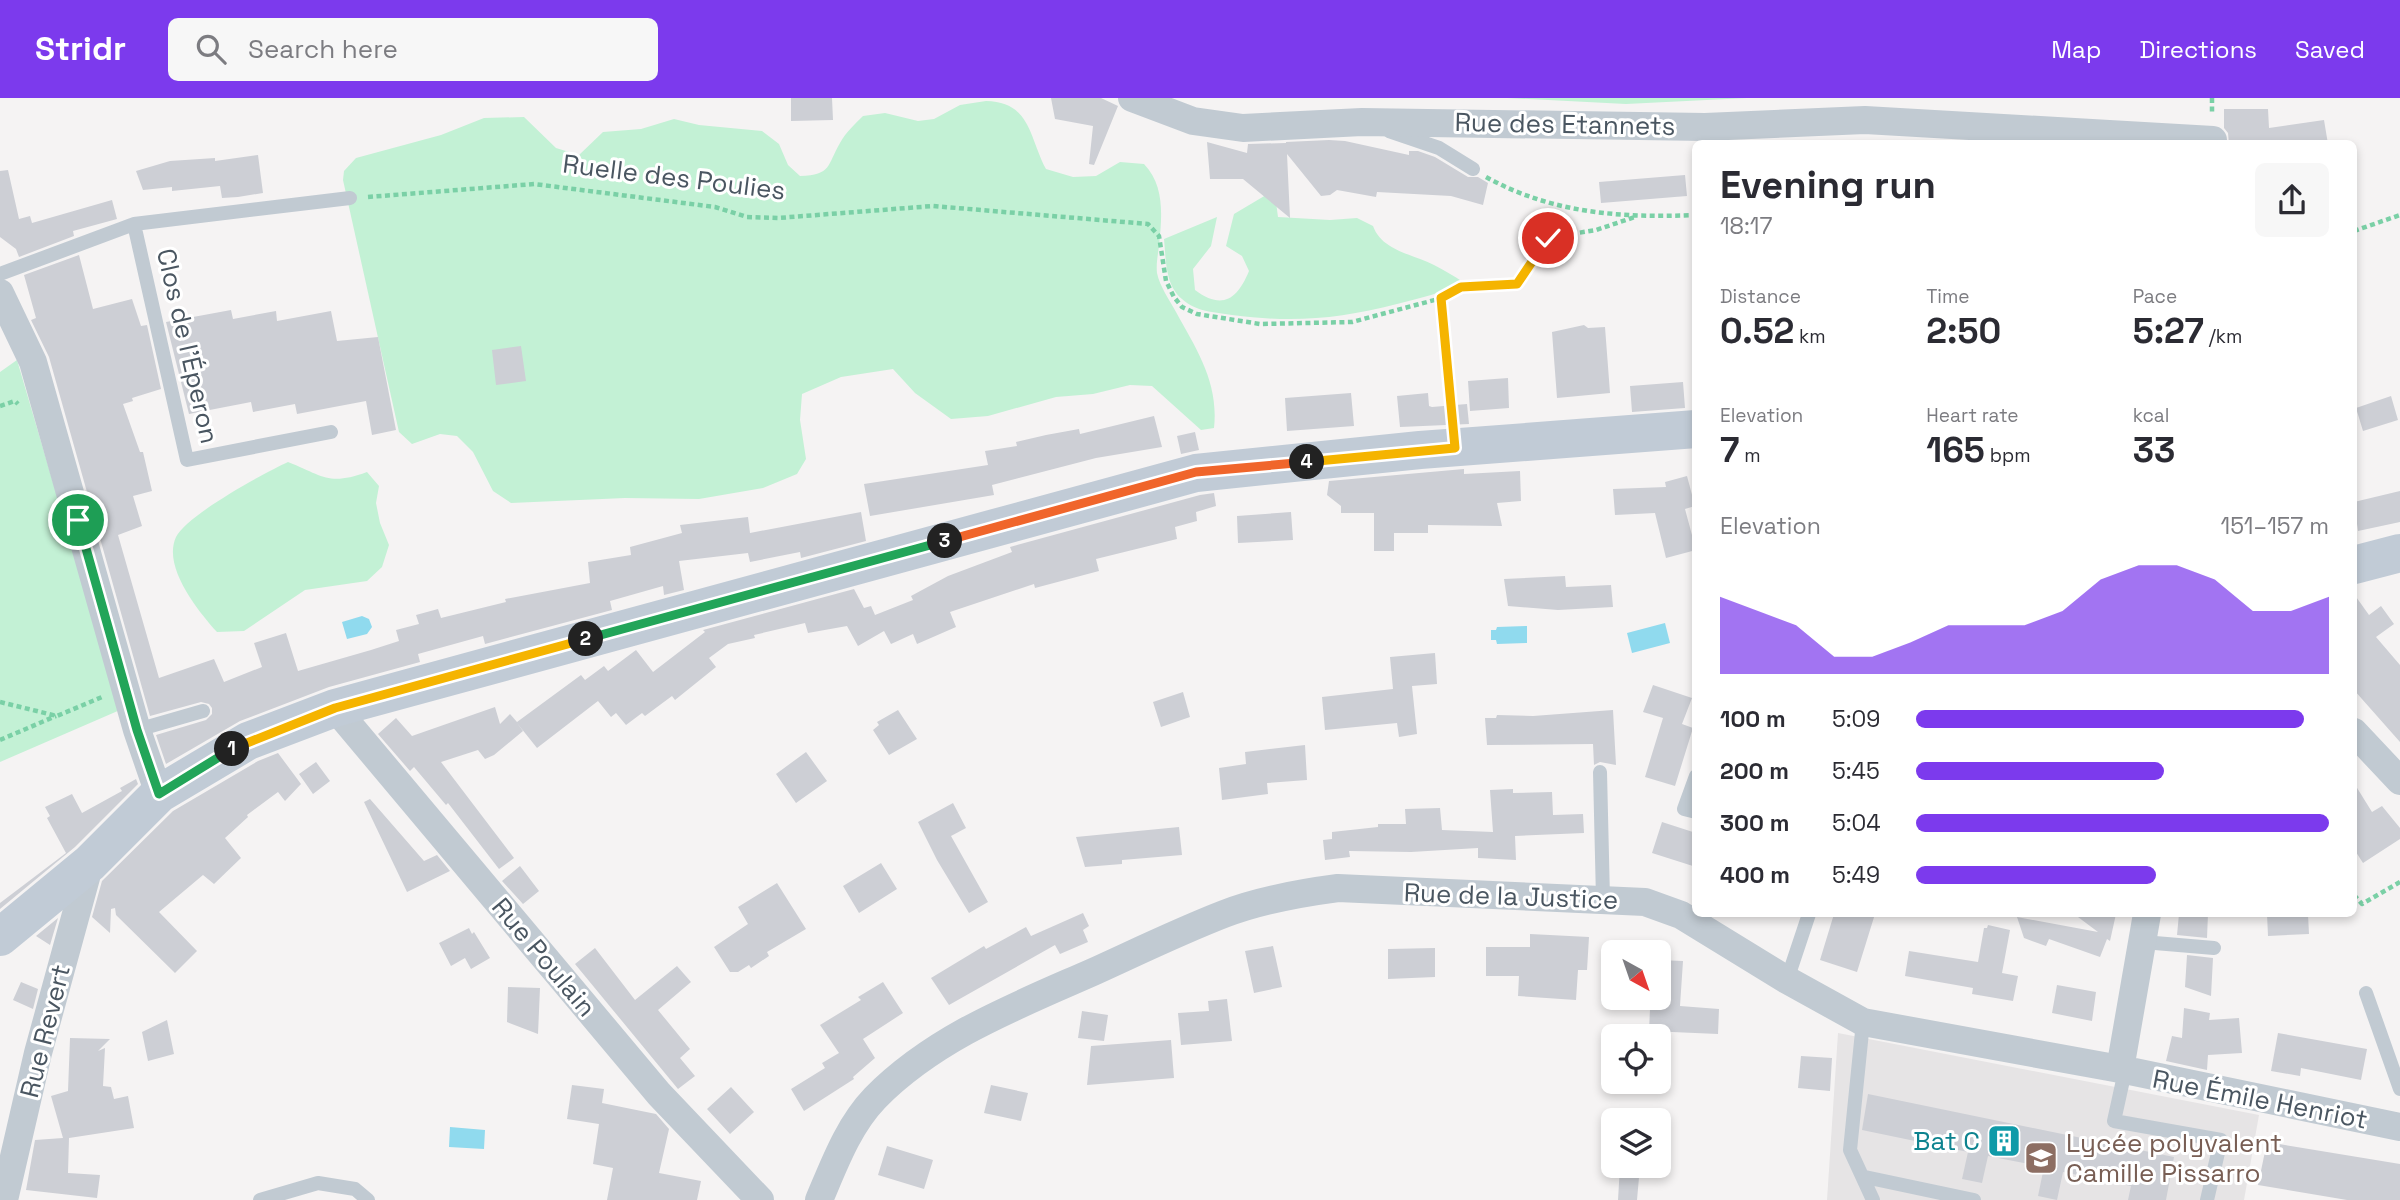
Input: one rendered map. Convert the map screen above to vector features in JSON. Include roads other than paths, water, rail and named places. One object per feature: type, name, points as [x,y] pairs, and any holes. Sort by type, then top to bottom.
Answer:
[{"type":"street","name":"Rue des Etannets","points":[[1132,98],[1169,114],[1228,127],[1362,122],[1705,127],[1867,109],[2213,140]]},
{"type":"street","points":[[0,293],[33,362],[137,730],[159,794]]},
{"type":"street","points":[[0,937],[89,863],[159,794],[248,741],[335,708],[1196,472],[1692,429]]},
{"type":"street","points":[[2357,564],[2400,553]]},
{"type":"street","name":"Rue Poulain","points":[[335,708],[659,1094],[760,1200]]},
{"type":"street","points":[[2357,735],[2400,781]]},
{"type":"street","name":"Rue Revert","points":[[4,1200],[38,1053],[89,863]]},
{"type":"street","name":"Rue de la Justice","points":[[820,1200],[840,1151],[873,1100],[905,1070],[949,1040],[1003,1012],[1226,913],[1304,893],[1338,888],[1645,902],[1681,915],[1787,980],[1863,1022],[2122,1070]]},
{"type":"street","points":[[2122,1070],[2147,917]]},
{"type":"street","name":"Rue Émile Henriot","points":[[2122,1070],[2400,1127]]},
{"type":"lane","points":[[1362,122],[1439,148],[1473,169]]},
{"type":"lane","points":[[0,274],[134,225],[350,198]]},
{"type":"lane","name":"Clos de l'Éperon","points":[[134,225],[187,460],[331,432]]},
{"type":"lane","points":[[137,730],[204,711]]},
{"type":"lane","points":[[1600,772],[1603,899]]},
{"type":"lane","points":[[1692,786],[1684,809],[1692,811]]},
{"type":"lane","points":[[1787,980],[1808,917]]},
{"type":"lane","points":[[2143,942],[2214,948]]},
{"type":"lane","points":[[2366,993],[2400,1089]]},
{"type":"lane","points":[[1863,1022],[1850,1150],[1874,1200]]},
{"type":"lane","points":[[2122,1070],[2114,1121],[2221,1140],[2207,1200]]},
{"type":"lane","points":[[1865,1177],[1974,1200]]},
{"type":"lane","points":[[260,1200],[318,1182],[355,1189],[368,1200]]},
{"type":"water","points":[[362,616],[369,619],[372,627],[367,634],[347,639],[342,622]]},
{"type":"water","points":[[1665,623],[1670,643],[1632,653],[1627,633]]},
{"type":"water","points":[[1527,626],[1527,643],[1497,644],[1496,640],[1491,640],[1491,630],[1496,630],[1497,627]]},
{"type":"water","points":[[450,1127],[485,1130],[484,1149],[449,1147]]},
{"type":"place","name":"Bat C","points":[[2004,1141]]},
{"type":"place","name":"Lycée polyvalent Camille Pissarro","points":[[2041,1158]]}]
